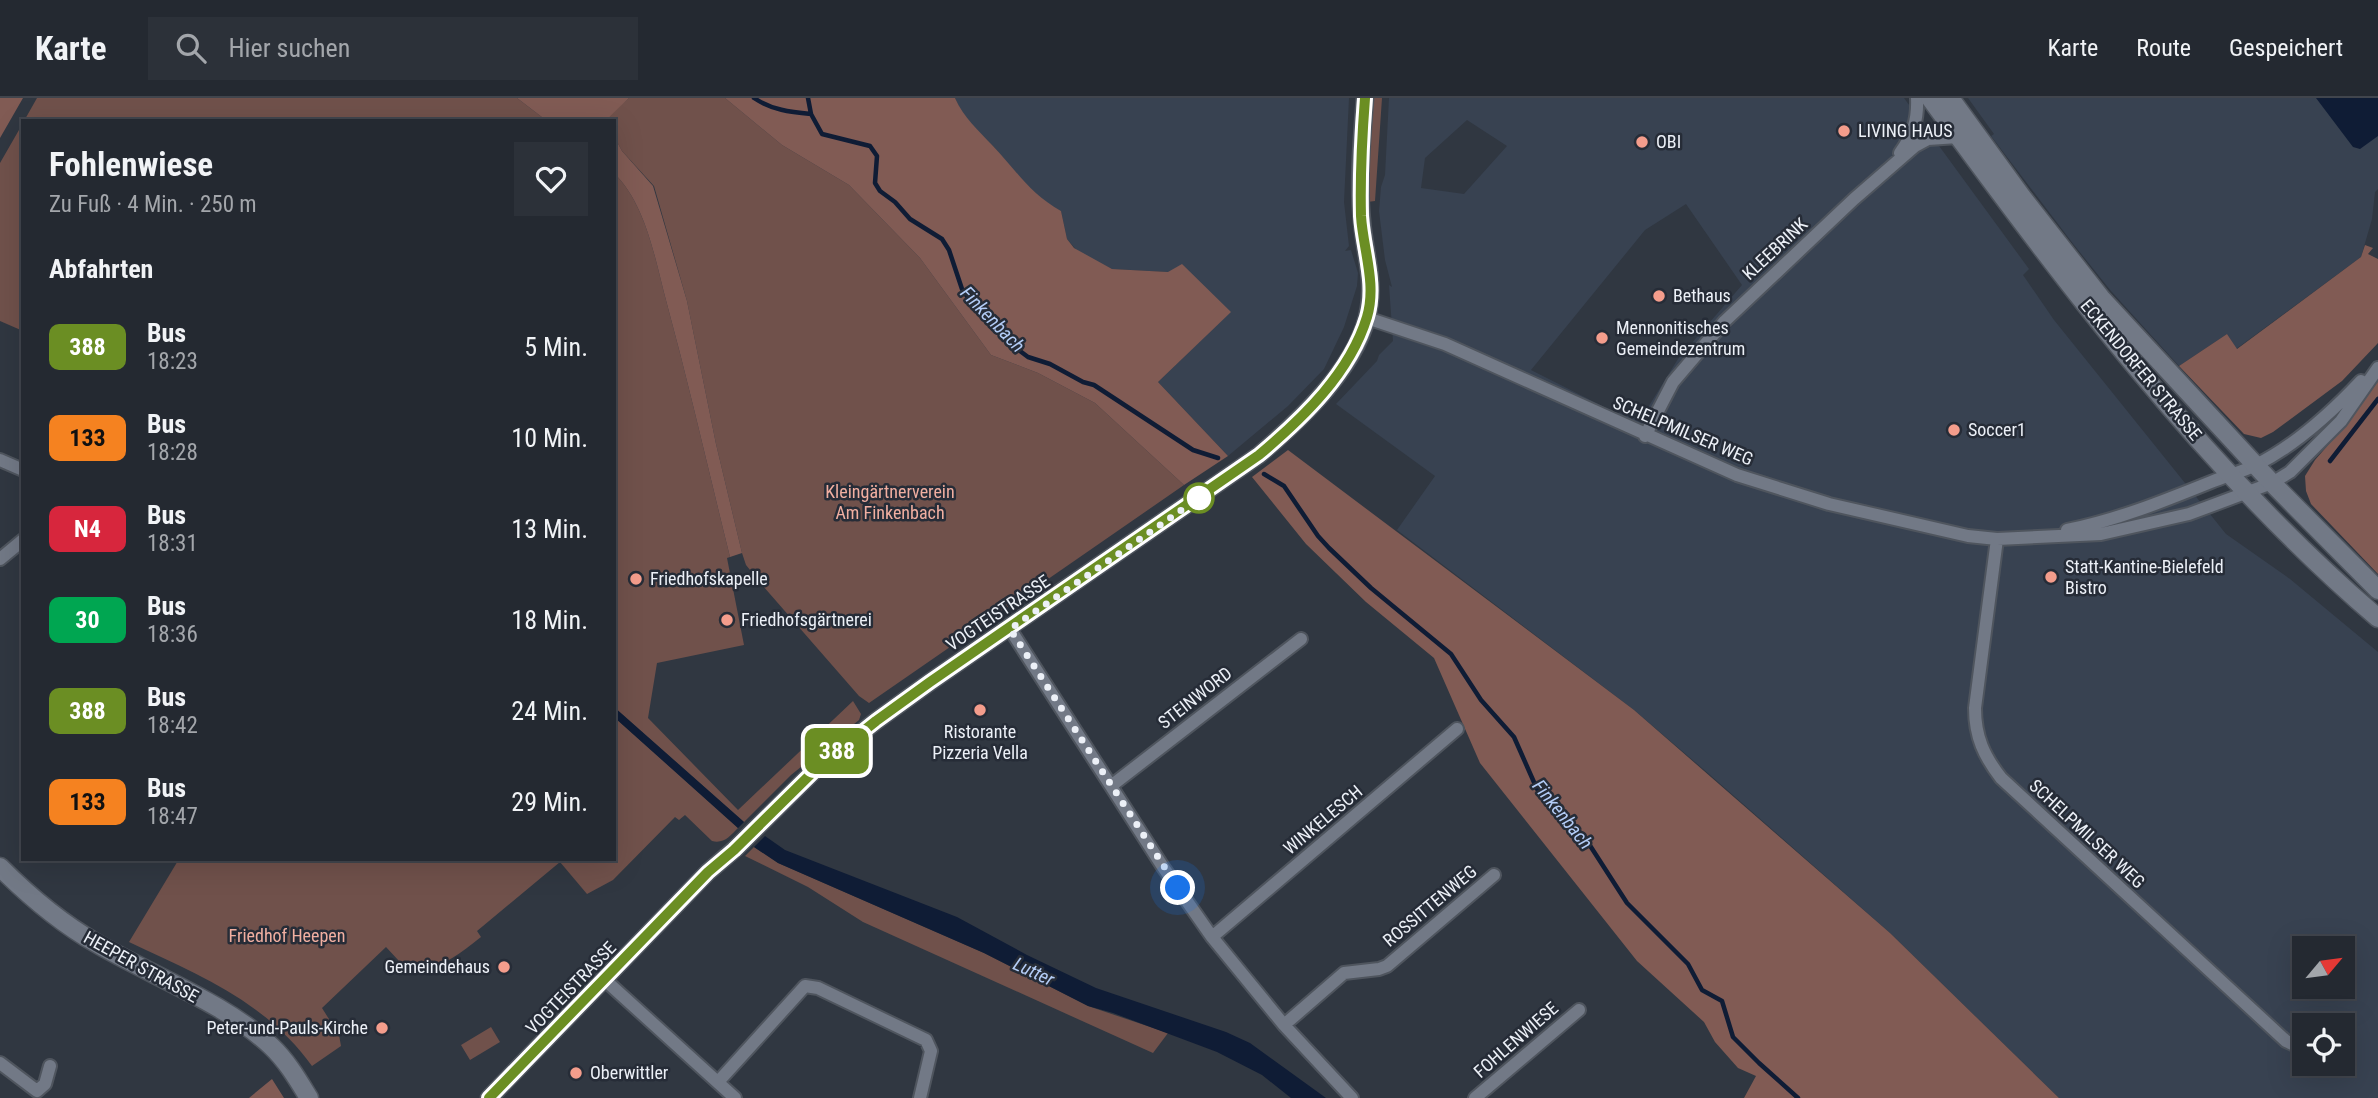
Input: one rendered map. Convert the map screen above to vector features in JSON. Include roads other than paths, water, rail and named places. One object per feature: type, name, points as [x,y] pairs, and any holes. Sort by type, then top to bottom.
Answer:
[{"type":"main road","name":"ECKENDORFER STRASSE","points":[[1930,98],[2106,329],[2230,474],[2276,525],[2378,618]]},
{"type":"main road","name":"ECKENDORFER STRASSE","points":[[1950,98],[2022,197],[2101,298],[2272,483],[2378,590]]},
{"type":"main road","name":"HEEPER STRASSE","points":[[3,875],[94,943],[242,1024],[270,1045],[283,1059],[309,1098]]},
{"type":"street","name":"VOGTEISTRASSE","points":[[489,1098],[708,872],[734,850],[808,776],[876,721],[1202,496],[1279,439],[1310,407],[1342,368],[1367,318],[1370,285],[1361,188],[1365,98]]},
{"type":"street","name":"KLEEBRINK","points":[[1892,164],[1912,136],[1916,122],[1917,98]]},
{"type":"street","name":"KLEEBRINK","points":[[1645,436],[1673,382],[1724,321],[1892,164],[1928,139],[1958,137]]},
{"type":"street","name":"SCHELPMILSER WEG","points":[[1367,318],[1444,344],[1737,475],[1829,504],[1968,536],[1997,539],[2101,534],[2189,514],[2272,483],[2290,472],[2341,421],[2378,366]]},
{"type":"street","name":"SCHELPMILSER WEG","points":[[2022,539],[2095,524],[2178,496],[2256,465],[2290,444],[2334,410],[2378,366]]},
{"type":"street","points":[[0,460],[21,469]]},
{"type":"street","name":"SCHELPMILSER WEG","points":[[1997,539],[1975,708],[1979,744],[1988,761],[2001,778],[2266,1023],[2292,1044]]},
{"type":"street","points":[[0,559],[21,542]]},
{"type":"street","points":[[1010,629],[1212,937],[1284,1025],[1352,1098]]},
{"type":"street","name":"STEINWORD","points":[[1111,786],[1301,639]]},
{"type":"street","name":"WINKELESCH","points":[[1212,937],[1457,729]]},
{"type":"street","name":"ROSSITTENWEG","points":[[1284,1025],[1344,973],[1387,966],[1494,875]]},
{"type":"street","points":[[605,980],[735,1098]]},
{"type":"street","points":[[718,1082],[805,986],[818,988],[926,1040],[931,1051],[920,1098]]},
{"type":"street","name":"FOHLENWIESE","points":[[1475,1098],[1579,1010]]},
{"type":"street","points":[[0,1063],[37,1091],[45,1084],[50,1066]]},
{"type":"water","points":[[2316,98],[2378,98],[2378,136],[2360,149],[2353,147]]},
{"type":"water","points":[[616,709],[744,822],[738,828],[616,719]]},
{"type":"water","name":"Lutter","points":[[765,836],[785,850],[957,917],[1096,988],[1226,1032],[1250,1043],[1326,1098],[1291,1098],[1262,1075],[1217,1052],[1088,1006],[984,953],[778,863],[754,847]]},
{"type":"waterway","points":[[754,98],[774,108],[811,114]]},
{"type":"waterway","name":"Finkenbach","points":[[808,98],[811,114],[822,134],[870,146],[877,156],[875,183],[880,191],[895,202],[910,219],[942,239],[949,250],[962,289],[971,302],[1004,330],[1008,339],[1020,351],[1028,357],[1050,364],[1094,385],[1193,450],[1218,458]]},
{"type":"waterway","points":[[2330,461],[2378,399]]},
{"type":"waterway","name":"Finkenbach","points":[[1264,474],[1284,486],[1329,548],[1371,588],[1451,654],[1481,700],[1514,737],[1537,789],[1589,844],[1627,903],[1688,964],[1702,990],[1722,1001],[1733,1037],[1798,1098]]},
{"type":"place","name":"LIVING HAUS","points":[[1844,131]]},
{"type":"place","name":"OBI","points":[[1642,142]]},
{"type":"place","name":"Bethaus","points":[[1659,296]]},
{"type":"place","name":"Mennonitisches Gemeindezentrum","points":[[1602,338]]},
{"type":"place","name":"Soccer1","points":[[1954,430]]},
{"type":"place","name":"Statt-Kantine-Bielefeld Bistro","points":[[2051,577]]},
{"type":"place","name":"Friedhofskapelle","points":[[636,579]]},
{"type":"place","name":"Friedhofsgärtnerei","points":[[727,620]]},
{"type":"place","name":"Ristorante Pizzeria Vella","points":[[980,710]]},
{"type":"place","name":"Gemeindehaus","points":[[504,967]]},
{"type":"place","name":"Peter-und-Pauls-Kirche","points":[[382,1028]]},
{"type":"place","name":"Oberwittler","points":[[576,1073]]},
{"type":"park label","name":"Kleingärtnerverein Am Finkenbach","points":[[890,502]]},
{"type":"park label","name":"Friedhof Heepen","points":[[287,936]]}]
